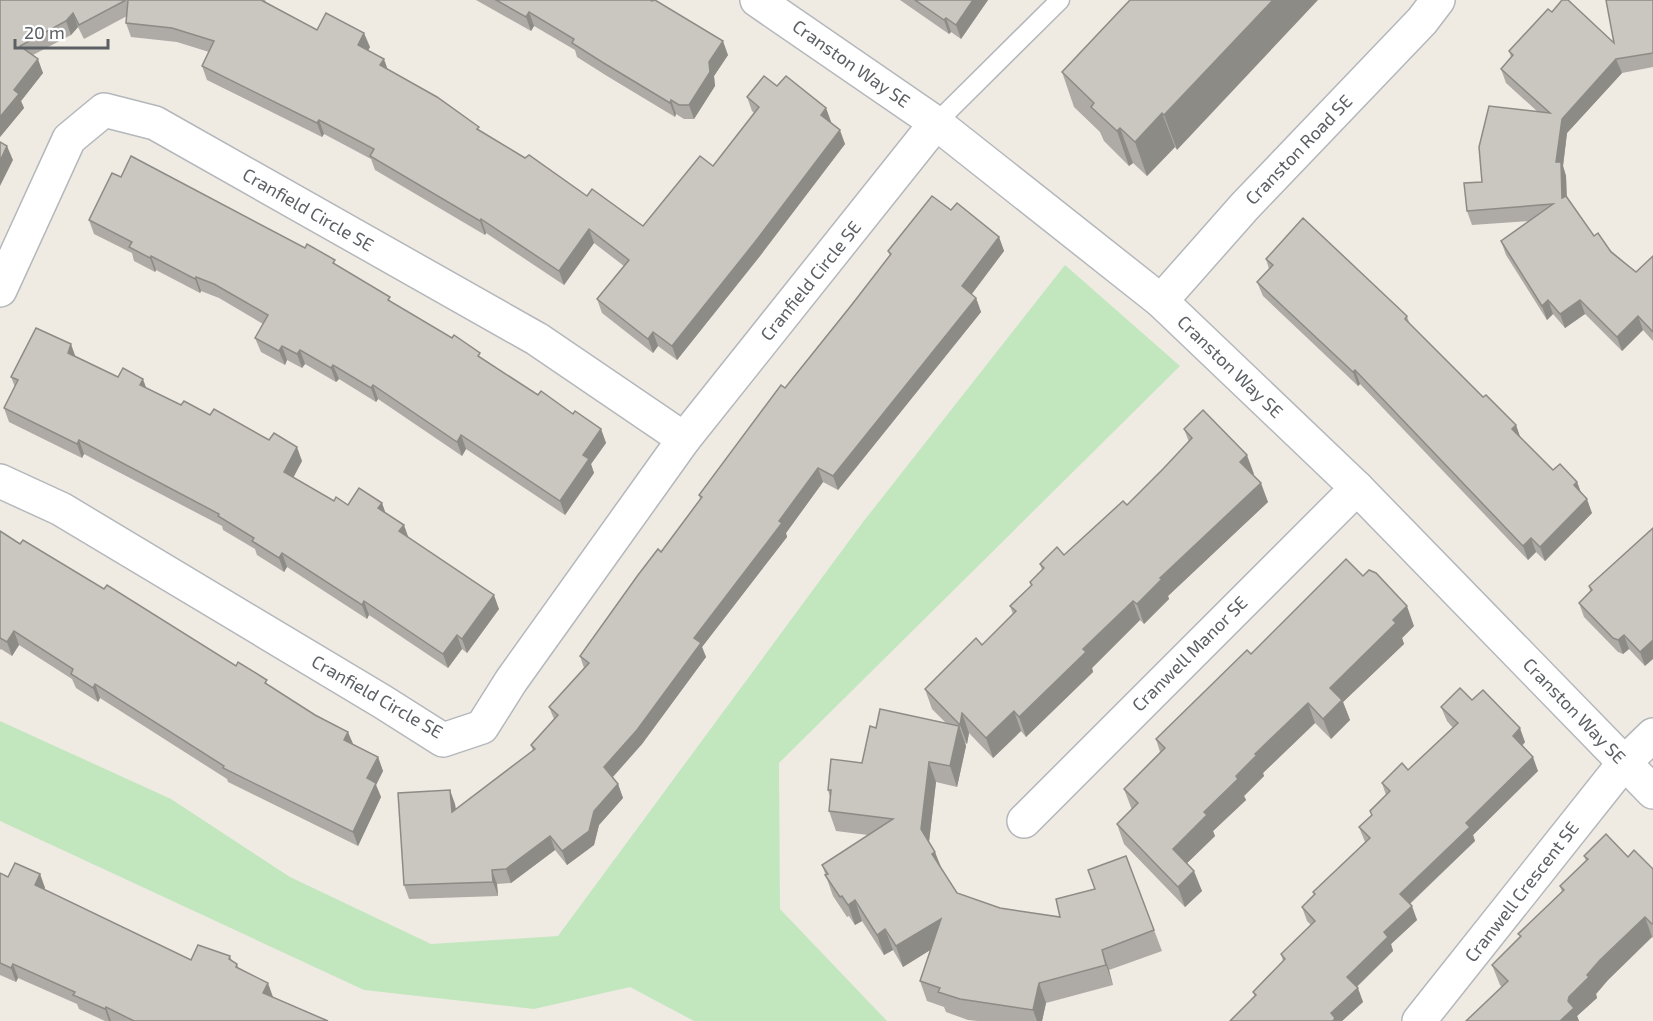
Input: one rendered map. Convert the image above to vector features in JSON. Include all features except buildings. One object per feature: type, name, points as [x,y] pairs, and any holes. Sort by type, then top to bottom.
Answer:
[{"type":"street","name":"Cranston Way SE","points":[[757,0],[936,123],[1161,301],[1357,488],[1653,792]]},
{"type":"street","name":"Cranston Road SE","points":[[1161,301],[1245,206],[1422,21],[1438,0]]},
{"type":"street","name":"Cranfield Circle SE","points":[[0,291],[69,139],[104,110],[155,123],[506,321],[537,339],[684,439]]},
{"type":"street","name":"Cranfield Circle SE","points":[[0,482],[61,509],[443,740],[482,727],[511,681],[684,439],[936,123]]},
{"type":"street","name":"Cranwell Manor SE","points":[[1024,821],[1357,488]]},
{"type":"street","name":"Cranwell Crescent SE","points":[[1419,1021],[1624,763],[1653,735]]},
{"type":"lane","points":[[936,123],[1057,1]]},
{"type":"green space","points":[[1065,265],[1180,366],[779,763],[780,909],[887,1021],[694,1021],[630,987],[534,1009],[364,990],[0,821],[0,721],[171,799],[290,877],[431,944],[558,936],[863,522]]}]
